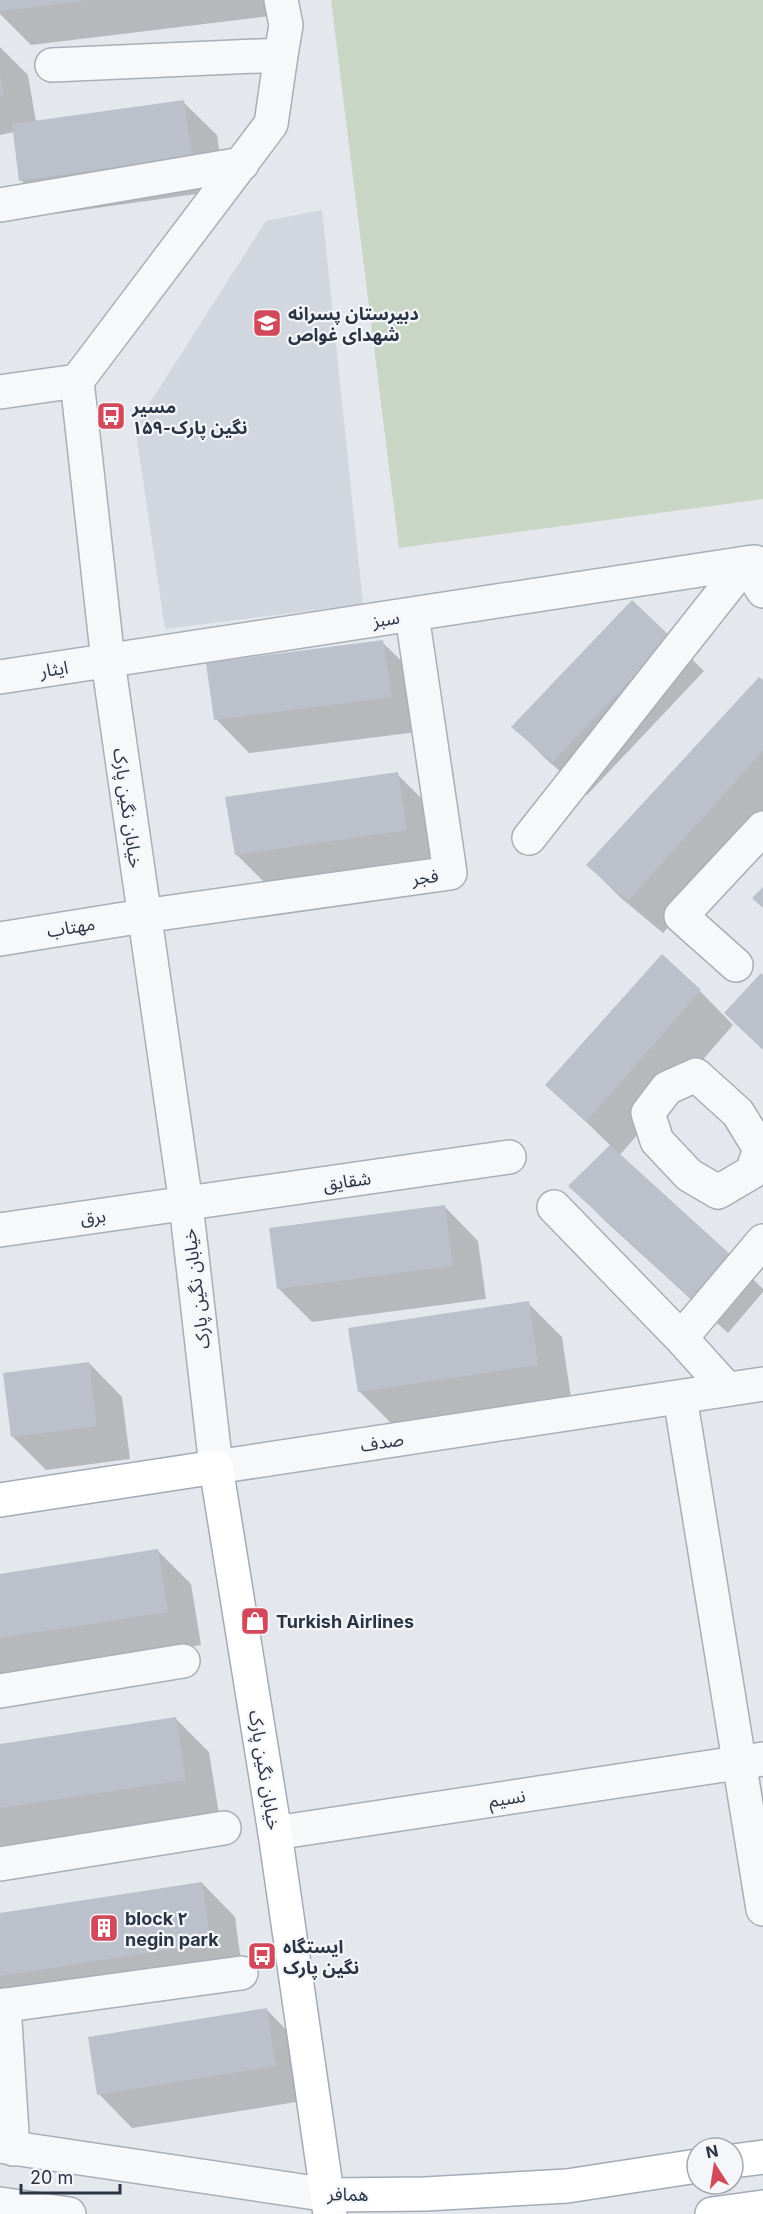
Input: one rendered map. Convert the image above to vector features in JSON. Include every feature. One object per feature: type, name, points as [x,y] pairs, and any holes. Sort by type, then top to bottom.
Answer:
[{"type":"main road","name":"صدف","points":[[0,1500],[216,1467]]},
{"type":"main road","name":"خیابان نگین پارک","points":[[216,1467],[275,1833],[329,2205]]},
{"type":"main road","points":[[745,2159],[763,2157]]},
{"type":"main road","name":"همافر","points":[[329,2205],[425,2194],[567,2186],[685,2168]]},
{"type":"main road","points":[[712,2214],[763,2207]]},
{"type":"street","points":[[0,392],[77,381],[271,124],[286,25],[281,0]]},
{"type":"street","points":[[52,65],[281,55]]},
{"type":"street","points":[[0,205],[242,164]]},
{"type":"street","name":"خیابان نگین پارک","points":[[77,381],[108,661],[186,1204],[216,1467]]},
{"type":"street","points":[[754,562],[763,591]]},
{"type":"street","points":[[529,837],[754,562]]},
{"type":"street","name":"سبز","points":[[108,661],[754,562]]},
{"type":"street","name":"فجر","points":[[143,916],[450,873],[412,615]]},
{"type":"street","name":"ایثار","points":[[0,677],[108,661]]},
{"type":"street","points":[[736,965],[681,916],[763,828]]},
{"type":"street","name":"مهتاب","points":[[0,939],[143,916]]},
{"type":"street","name":"شقایق","points":[[186,1204],[509,1157]]},
{"type":"street","name":"برق","points":[[0,1230],[186,1204]]},
{"type":"street","points":[[554,1207],[727,1389]]},
{"type":"street","points":[[681,1338],[763,1241]]},
{"type":"street","name":"صدف","points":[[216,1467],[763,1384]]},
{"type":"street","points":[[680,1397],[751,1761],[763,1909]]},
{"type":"street","points":[[0,1691],[183,1661]]},
{"type":"street","name":"نسیم","points":[[275,1833],[751,1761]]},
{"type":"street","points":[[0,1864],[224,1828]]},
{"type":"street","points":[[7,2148],[2,2005],[241,1973]]},
{"type":"street","name":"همافر","points":[[7,2148],[329,2205]]},
{"type":"street","points":[[0,2204],[69,2214]]},
{"type":"shaded area","name":"دبیرستان پسرانه شهدای غواص","points":[[322,210],[363,604],[165,629],[135,426],[266,221]]},
{"type":"green space","points":[[331,0],[763,0],[763,499],[399,548]]},
{"type":"building","points":[[0,0],[84,0],[84,1],[0,11]]},
{"type":"building","points":[[0,76],[4,95],[0,96]]},
{"type":"building","points":[[184,100],[192,156],[19,181],[12,124]]},
{"type":"building","points":[[632,600],[671,637],[553,762],[511,727]]},
{"type":"building","points":[[383,640],[392,697],[214,720],[206,663]]},
{"type":"building","points":[[759,677],[763,680],[763,751],[628,901],[586,865]]},
{"type":"building","points":[[398,772],[407,830],[235,855],[225,797]]},
{"type":"building","points":[[763,887],[763,908],[752,898]]},
{"type":"building","points":[[662,954],[701,990],[586,1122],[545,1085]]},
{"type":"building","points":[[761,973],[763,975],[763,1050],[724,1013]]},
{"type":"building","points":[[610,1145],[732,1256],[694,1301],[568,1186]]},
{"type":"building","points":[[445,1205],[453,1266],[277,1289],[269,1228]]},
{"type":"building","points":[[529,1301],[538,1365],[358,1392],[348,1328]]},
{"type":"building","points":[[89,1362],[97,1426],[11,1437],[3,1373]]},
{"type":"building","points":[[158,1549],[168,1612],[0,1638],[0,1574]]},
{"type":"building","points":[[176,1717],[186,1780],[0,1808],[0,1744]]},
{"type":"building","name":"block ۲ negin park","points":[[202,1882],[211,1943],[0,1976],[0,1913]]},
{"type":"building","points":[[267,2008],[276,2066],[97,2095],[88,2037]]},
{"type":"place","name":"دبیرستان پسرانه شهدای غواص","points":[[267,323]]},
{"type":"place","name":"مسیر ۱۵۹-نگین پارک","points":[[111,416]]},
{"type":"place","name":"Turkish Airlines","points":[[255,1621]]},
{"type":"place","name":"block ۲ negin park","points":[[104,1928]]},
{"type":"place","name":"ایستگاه نگین پارک","points":[[262,1956]]}]
